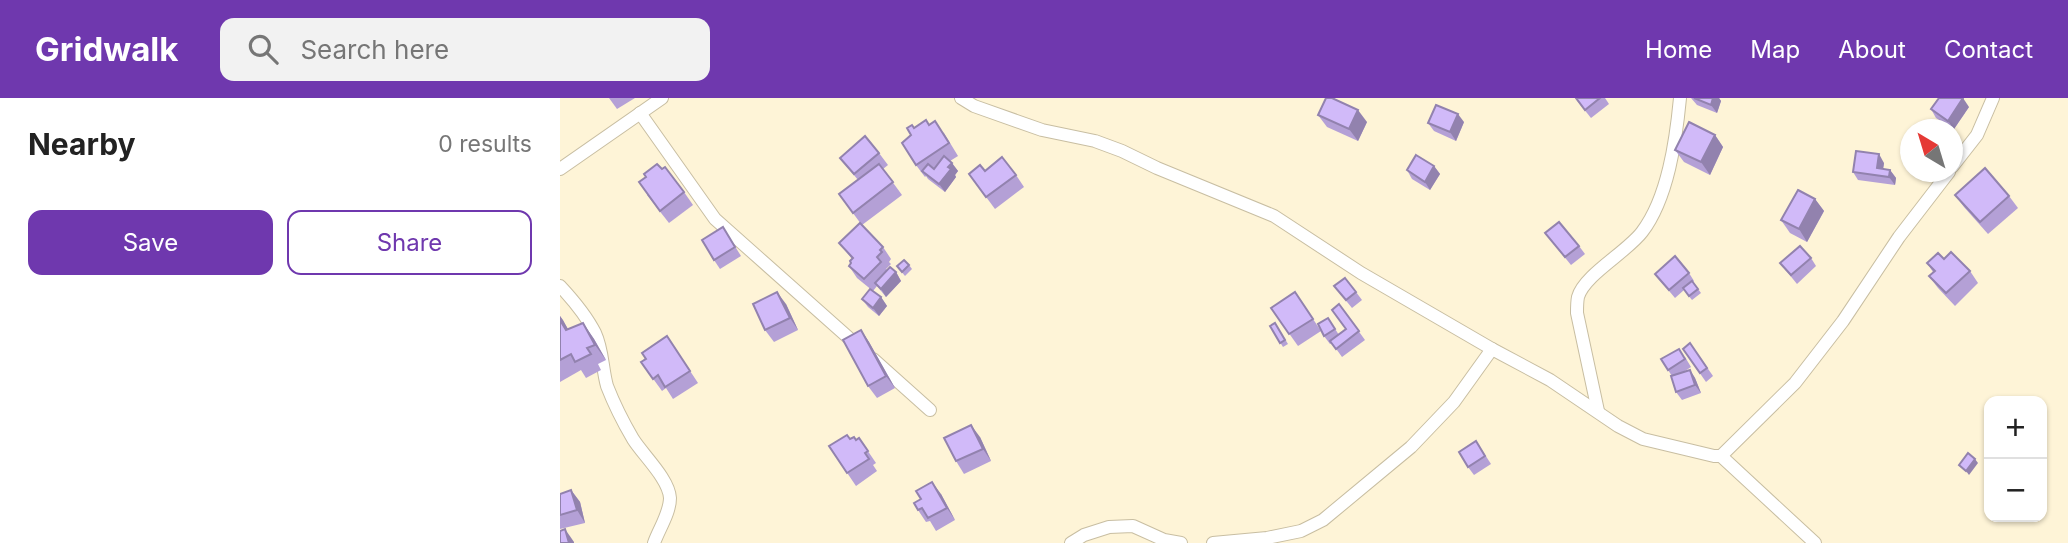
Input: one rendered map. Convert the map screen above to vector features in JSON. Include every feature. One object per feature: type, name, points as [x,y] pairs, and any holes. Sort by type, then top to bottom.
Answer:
[{"type":"street","points":[[560,169],[662,98]]},
{"type":"street","points":[[961,98],[974,106],[1042,130],[1095,141],[1122,151],[1275,216],[1361,272],[1550,380],[1618,426],[1643,439],[1696,453],[1721,456],[1815,543]]},
{"type":"street","points":[[1598,411],[1577,313],[1578,297],[1593,276],[1643,232],[1653,213],[1665,181],[1677,129],[1680,98]]},
{"type":"street","points":[[1963,153],[1977,135],[1993,98]]},
{"type":"street","points":[[640,113],[715,219],[930,410]]},
{"type":"street","points":[[1721,456],[1794,383],[1843,321],[1899,237],[1941,182]]},
{"type":"street","points":[[560,286],[582,310],[595,334],[602,354],[607,384],[620,415],[636,443],[661,476],[670,496],[667,513],[654,543]]},
{"type":"street","points":[[1213,543],[1266,538],[1301,531],[1322,520],[1411,447],[1454,402],[1492,349]]},
{"type":"street","points":[[1071,543],[1109,527],[1133,526],[1164,540],[1181,543]]},
{"type":"building","points":[[1326,98],[1332,98],[1358,110],[1349,129],[1318,115]]},
{"type":"building","points":[[1576,98],[1600,98],[1585,110]]},
{"type":"building","points":[[1694,98],[1713,98],[1711,105]]},
{"type":"building","points":[[1939,98],[1963,98],[1949,119],[1931,109]]},
{"type":"building","points":[[1436,105],[1458,114],[1450,132],[1428,123]]},
{"type":"building","points":[[926,120],[929,125],[935,121],[949,143],[916,165],[902,143],[911,135],[907,128],[912,125],[914,128]]},
{"type":"building","points":[[1689,122],[1715,135],[1701,162],[1675,150]]},
{"type":"building","points":[[865,136],[879,153],[854,174],[840,158]]},
{"type":"building","points":[[1856,151],[1879,154],[1877,168],[1890,170],[1889,177],[1853,172]]},
{"type":"building","points":[[1416,155],[1434,166],[1425,182],[1407,170]]},
{"type":"building","points":[[944,156],[952,163],[948,167],[951,169],[939,184],[922,171],[928,164],[934,169]]},
{"type":"building","points":[[1002,157],[1016,175],[986,197],[969,174],[980,165],[985,171]]},
{"type":"building","points":[[657,164],[662,169],[665,167],[684,192],[660,211],[639,182],[646,177],[644,174]]},
{"type":"building","points":[[879,164],[893,182],[853,213],[839,194]]},
{"type":"building","points":[[1985,168],[2009,196],[1980,222],[1955,195]]},
{"type":"building","points":[[1798,190],[1815,199],[1799,229],[1781,220]]},
{"type":"building","points":[[1559,222],[1579,246],[1565,257],[1545,233]]},
{"type":"building","points":[[860,223],[883,247],[877,257],[881,262],[864,279],[849,266],[853,258],[839,243]]},
{"type":"building","points":[[723,227],[735,247],[714,260],[702,240]]},
{"type":"building","points":[[1800,246],[1811,258],[1791,275],[1780,263]]},
{"type":"building","points":[[1951,252],[1970,271],[1946,293],[1929,276],[1935,271],[1927,263],[1938,253],[1944,259]]},
{"type":"building","points":[[1675,256],[1689,273],[1669,290],[1655,274]]},
{"type":"building","points":[[904,260],[909,265],[902,272],[897,266]]},
{"type":"building","points":[[890,267],[896,272],[881,289],[875,283]]},
{"type":"building","points":[[1345,278],[1356,292],[1346,300],[1334,286]]},
{"type":"building","points":[[1692,281],[1698,289],[1689,296],[1683,288]]},
{"type":"building","points":[[870,289],[881,297],[873,308],[862,299]]},
{"type":"building","points":[[777,292],[790,318],[765,330],[753,304]]},
{"type":"building","points":[[1295,292],[1313,319],[1289,334],[1271,308]]},
{"type":"building","points":[[1339,304],[1359,331],[1336,349],[1330,341],[1346,329],[1332,310]]},
{"type":"building","points":[[1328,318],[1335,329],[1324,336],[1318,324]]},
{"type":"building","points":[[560,320],[566,330],[583,323],[595,345],[587,348],[591,354],[575,362],[571,354],[560,360]]},
{"type":"building","points":[[1275,323],[1285,340],[1280,343],[1270,326]]},
{"type":"building","points":[[861,330],[886,376],[868,386],[843,340]]},
{"type":"building","points":[[667,336],[690,371],[665,387],[658,375],[653,379],[641,362],[646,359],[642,353]]},
{"type":"building","points":[[1690,343],[1707,368],[1700,373],[1683,349]]},
{"type":"building","points":[[1679,349],[1685,359],[1668,370],[1661,359]]},
{"type":"building","points":[[1690,370],[1695,385],[1676,392],[1671,376]]},
{"type":"building","points":[[971,425],[983,449],[956,461],[944,438]]},
{"type":"building","points":[[847,435],[850,439],[859,438],[868,451],[865,453],[869,459],[847,473],[829,446]]},
{"type":"building","points":[[1476,441],[1485,456],[1468,467],[1459,452]]},
{"type":"building","points":[[1968,453],[1975,459],[1966,471],[1959,465]]},
{"type":"building","points":[[932,482],[947,508],[928,518],[922,508],[918,510],[914,503],[921,499],[916,491]]},
{"type":"building","points":[[571,490],[577,510],[560,515],[560,494]]},
{"type":"building","points":[[565,529],[569,543],[560,543],[560,531]]}]
